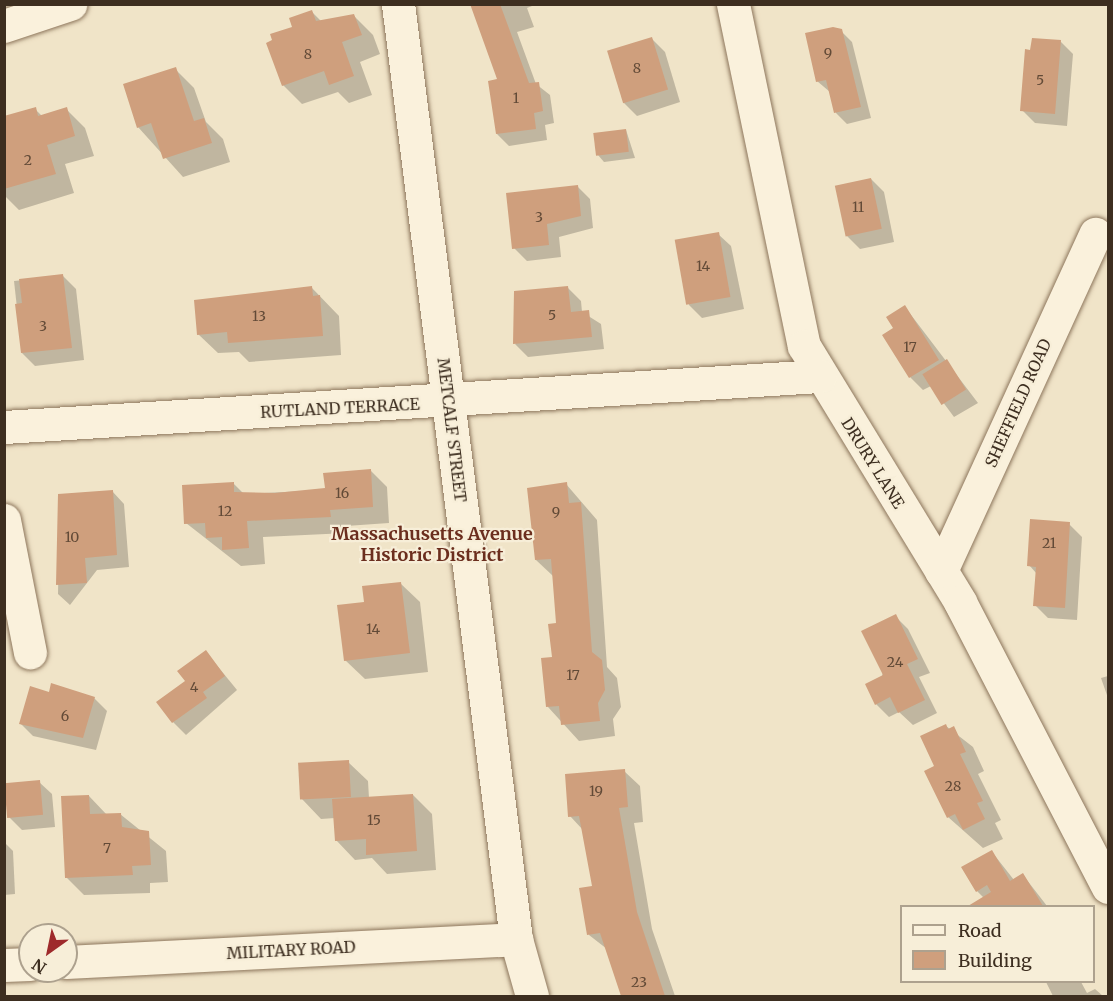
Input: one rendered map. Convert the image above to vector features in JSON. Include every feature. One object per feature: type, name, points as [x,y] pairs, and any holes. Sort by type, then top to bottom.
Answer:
[{"type":"street","points":[[4,26],[70,4]]},
{"type":"street","name":"METCALF STREET","points":[[398,4],[516,939],[532,996]]},
{"type":"street","name":"DRURY LANE","points":[[733,4],[799,324],[820,376],[941,571],[1108,887]]},
{"type":"street","name":"SHEFFIELD ROAD","points":[[941,571],[1095,234]]},
{"type":"street","name":"RUTLAND TERRACE","points":[[4,427],[448,402],[820,376]]},
{"type":"street","points":[[4,520],[30,652]]},
{"type":"street","name":"MILITARY ROAD","points":[[78,961],[516,939]]},
{"type":"building","points":[[470,4],[500,4],[529,83],[539,82],[543,111],[534,113],[536,129],[496,134],[488,81],[497,79]]},
{"type":"building","points":[[312,10],[316,21],[354,14],[362,35],[342,42],[354,76],[329,85],[324,71],[282,86],[266,43],[272,40],[270,34],[292,27],[289,18]]},
{"type":"building","points":[[833,27],[842,29],[861,107],[834,113],[826,80],[816,82],[805,33]]},
{"type":"building","points":[[652,37],[668,90],[623,103],[607,51]]},
{"type":"building","points":[[1032,38],[1061,40],[1055,114],[1020,111],[1025,49],[1030,50]]},
{"type":"building","points":[[176,67],[194,121],[204,118],[212,143],[163,159],[151,123],[137,128],[123,84]]},
{"type":"building","points":[[36,107],[38,116],[67,107],[75,136],[47,145],[56,174],[4,189],[4,116]]},
{"type":"building","points":[[626,129],[629,152],[596,156],[593,133]]},
{"type":"building","points":[[871,178],[882,229],[846,237],[835,186]]},
{"type":"building","points":[[578,185],[581,216],[547,224],[549,245],[512,249],[506,193]]},
{"type":"building","points":[[719,232],[730,297],[686,305],[675,240]]},
{"type":"building","points":[[63,274],[72,348],[21,353],[15,304],[22,303],[19,279]]},
{"type":"building","points":[[312,286],[313,296],[320,295],[323,336],[228,343],[227,332],[197,335],[194,300]]},
{"type":"building","points":[[568,286],[571,312],[589,310],[592,337],[513,344],[514,291]]},
{"type":"building","points":[[905,305],[939,360],[909,378],[882,335],[893,328],[886,317]]},
{"type":"building","points":[[947,359],[966,390],[941,405],[922,374]]},
{"type":"building","points":[[371,469],[373,507],[330,510],[331,517],[247,521],[249,548],[222,550],[222,537],[206,538],[205,523],[184,524],[182,485],[234,482],[234,492],[275,493],[325,488],[323,473]]},
{"type":"building","points":[[567,482],[569,503],[581,502],[592,652],[602,660],[605,690],[598,703],[600,721],[561,725],[559,706],[546,707],[541,658],[552,657],[548,624],[556,623],[551,559],[535,560],[527,488]]},
{"type":"building","points":[[113,490],[117,555],[85,558],[87,583],[56,585],[58,494]]},
{"type":"building","points":[[1030,519],[1070,522],[1065,608],[1033,606],[1036,567],[1027,566]]},
{"type":"building","points":[[401,582],[410,653],[344,661],[337,605],[364,602],[362,586]]},
{"type":"building","points":[[896,614],[918,659],[907,664],[925,700],[898,713],[890,697],[875,705],[865,684],[883,675],[861,631]]},
{"type":"building","points":[[206,650],[225,676],[203,692],[207,698],[172,723],[156,702],[185,681],[177,671]]},
{"type":"building","points":[[51,683],[95,697],[83,738],[19,724],[30,686],[49,692]]},
{"type":"building","points":[[946,724],[948,729],[954,726],[966,752],[960,754],[983,801],[977,803],[985,819],[963,830],[955,814],[947,818],[924,771],[934,766],[920,736]]},
{"type":"building","points":[[349,760],[351,797],[300,800],[298,763]]},
{"type":"building","points":[[625,769],[628,807],[619,808],[637,912],[665,996],[621,996],[600,933],[587,935],[579,888],[592,886],[579,816],[568,817],[565,774]]},
{"type":"building","points":[[40,780],[43,815],[7,818],[4,783]]},
{"type":"building","points":[[413,794],[417,851],[366,855],[366,839],[335,841],[332,799]]},
{"type":"building","points":[[89,795],[90,814],[121,813],[122,827],[149,831],[151,865],[132,866],[133,875],[65,878],[61,796]]},
{"type":"building","points":[[992,850],[1010,881],[1023,873],[1042,905],[970,905],[991,892],[987,885],[976,892],[961,867]]},
{"type":"district","name":"Massachusetts Avenue Historic District","points":[[432,545]]}]
